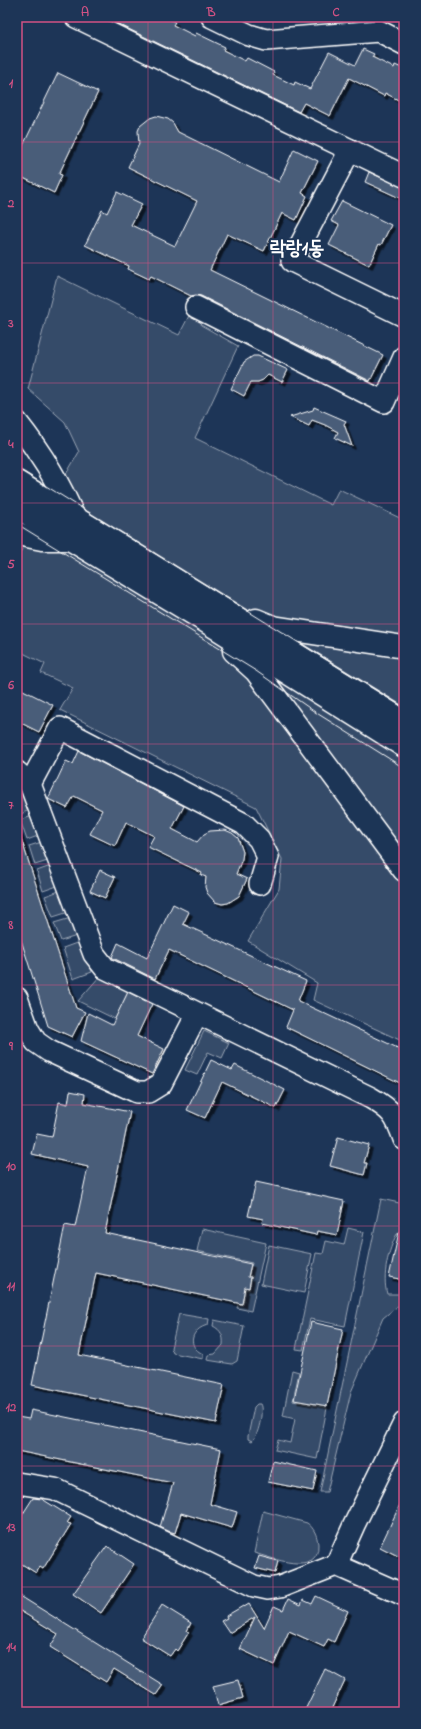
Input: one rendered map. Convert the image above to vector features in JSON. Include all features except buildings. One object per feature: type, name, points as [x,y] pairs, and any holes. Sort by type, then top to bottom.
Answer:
[{"type":"highway","points":[[17,423],[32,442],[66,498],[72,528]]},
{"type":"highway","points":[[17,482],[72,528],[203,608],[404,721]]},
{"type":"highway","points":[[17,507],[72,528]]},
{"type":"highway","points":[[17,534],[42,539],[72,528]]},
{"type":"highway","points":[[203,608],[273,627],[404,647]]},
{"type":"highway","points":[[203,608],[404,746]]},
{"type":"highway","points":[[203,608],[256,671],[404,870]]},
{"type":"street","points":[[76,17],[404,176]]},
{"type":"street","points":[[212,17],[249,35],[266,40],[379,31],[404,44]]},
{"type":"street","points":[[350,150],[292,261],[404,316]]},
{"type":"street","points":[[196,307],[384,402],[404,357]]},
{"type":"street","points":[[260,884],[268,856],[259,839],[244,824],[60,728],[23,778],[94,954],[105,968],[371,1098],[388,1108],[399,1123],[404,1139]]},
{"type":"street","points":[[17,998],[28,1029],[36,1042],[49,1051],[137,1092],[148,1092],[161,1084],[197,1014]]},
{"type":"street","points":[[17,1483],[55,1489],[254,1586],[268,1589],[280,1587],[336,1565],[404,1423]]},
{"type":"street","points":[[336,1565],[404,1595]]},
{"type":"shaded area","points":[[57,276],[179,335],[192,310],[205,317],[201,325],[238,346],[195,438],[331,505],[339,489],[404,520],[404,1042],[313,1000],[317,983],[248,941],[279,889],[282,859],[256,807],[60,710],[73,688],[41,673],[45,664],[17,650],[17,558],[79,452],[65,422],[28,389]]},
{"type":"shaded area","points":[[17,781],[31,809],[19,815],[17,811]]},
{"type":"shaded area","points":[[39,814],[46,833],[27,840],[20,820]]},
{"type":"shaded area","points":[[48,840],[54,859],[35,865],[29,846]]},
{"type":"shaded area","points":[[56,864],[63,884],[43,891],[37,871]]},
{"type":"shaded area","points":[[65,889],[72,911],[53,917],[45,896]]},
{"type":"shaded area","points":[[74,917],[80,935],[61,941],[54,923]]},
{"type":"shaded area","points":[[82,941],[92,972],[73,979],[63,948]]},
{"type":"shaded area","points":[[100,976],[129,990],[115,1019],[78,1001]]},
{"type":"shaded area","points":[[204,1031],[229,1043],[222,1058],[208,1052],[197,1075],[185,1070]]},
{"type":"shaded area","points":[[381,1199],[404,1204],[404,1233],[397,1234],[394,1240],[387,1263],[385,1279],[387,1294],[404,1294],[404,1301],[383,1318],[351,1392],[327,1492],[320,1492]]},
{"type":"shaded area","points":[[348,1228],[364,1232],[345,1326],[310,1319],[303,1350],[296,1349],[316,1253],[323,1254],[326,1241],[344,1245]]},
{"type":"shaded area","points":[[202,1229],[266,1243],[251,1311],[237,1308],[238,1304],[243,1305],[246,1289],[249,1290],[252,1276],[249,1275],[252,1263],[197,1251]]},
{"type":"shaded area","points":[[269,1245],[312,1254],[304,1293],[261,1284]]},
{"type":"shaded area","points":[[179,1314],[209,1319],[208,1325],[198,1330],[194,1334],[193,1338],[194,1347],[203,1354],[203,1359],[173,1353],[171,1348]]},
{"type":"shaded area","points":[[214,1320],[244,1326],[237,1361],[232,1364],[207,1360],[208,1355],[215,1354],[223,1345],[221,1334],[218,1329],[213,1326]]},
{"type":"shaded area","points":[[292,1370],[299,1372],[293,1401],[327,1408],[317,1459],[275,1450],[278,1440],[290,1443],[295,1419],[283,1416]]},
{"type":"shaded area","points":[[257,1404],[260,1404],[261,1407],[261,1418],[258,1430],[252,1441],[248,1439],[248,1436],[254,1407]]},
{"type":"shaded area","points":[[263,1511],[307,1523],[312,1527],[318,1544],[316,1554],[311,1560],[303,1563],[293,1563],[254,1553]]},
{"type":"tram line","points":[[17,468],[404,708]]},
{"type":"tram line","points":[[17,524],[256,671],[315,712],[404,768]]},
{"type":"district","name":"락랑1동","points":[[297,249]]}]
